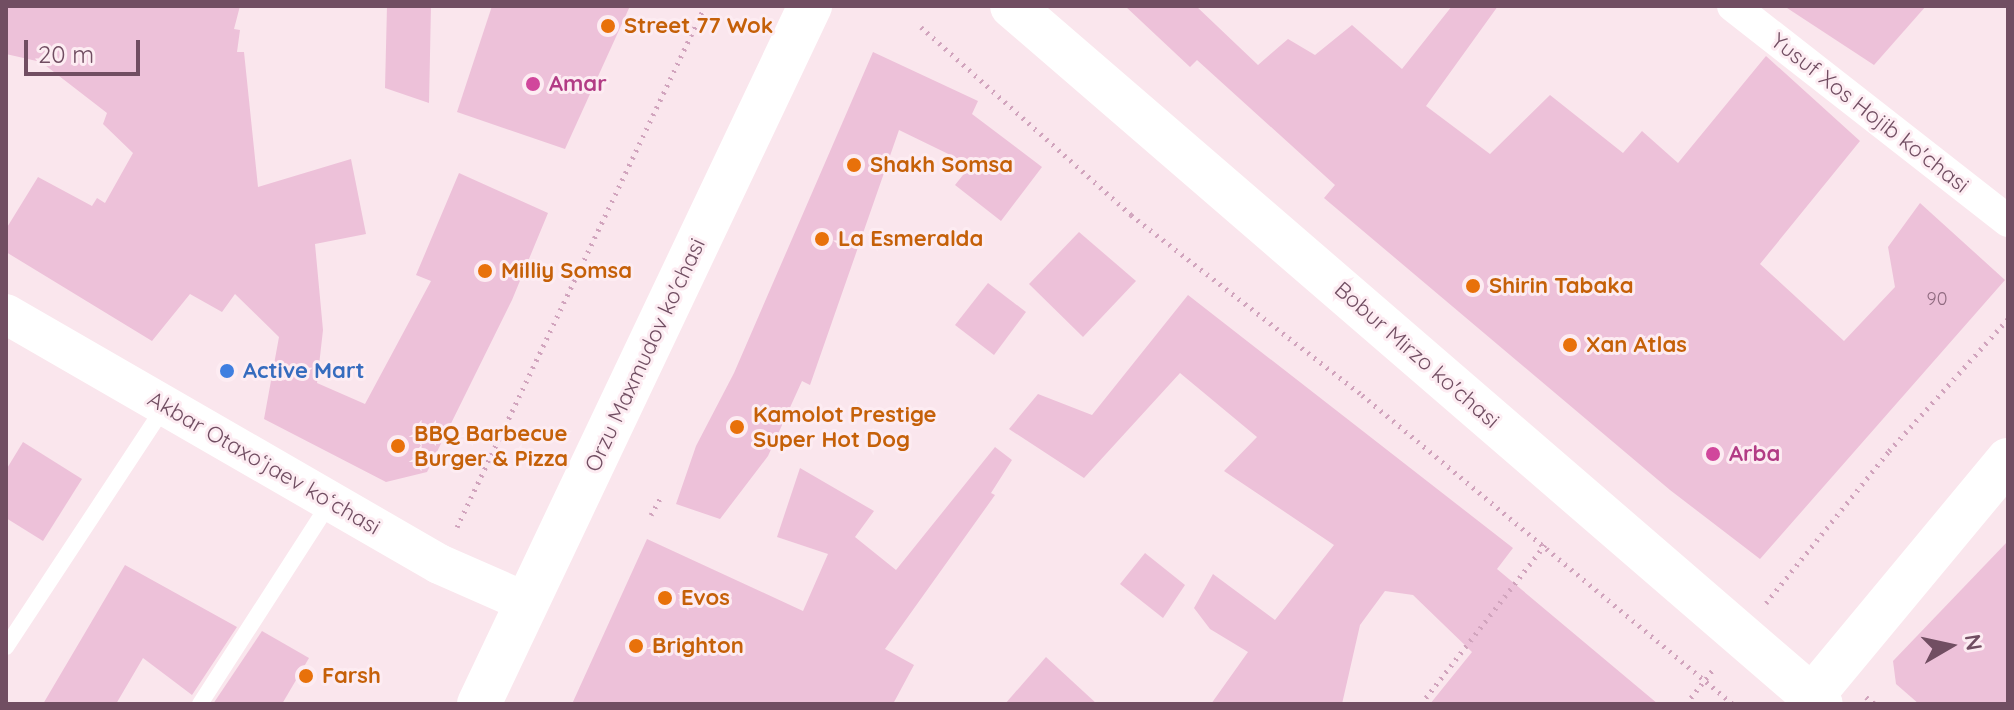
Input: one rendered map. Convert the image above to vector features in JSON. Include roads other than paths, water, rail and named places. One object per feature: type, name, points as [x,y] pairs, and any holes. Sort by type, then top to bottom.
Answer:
[{"type":"main road","name":"Orzu Maxmudov ko'chasi","points":[[479,704],[810,6]]},
{"type":"main road","name":"Bobur Mirzo ko'chasi","points":[[1012,6],[1816,700]]},
{"type":"main road","points":[[1816,700],[2008,460]]},
{"type":"street","name":"Yusuf Xos Hojib ko'chasi","points":[[1733,6],[2008,221]]},
{"type":"street","name":"Akbar Otaxo‘jaev ko‘chasi","points":[[6,314],[439,564],[528,603]]},
{"type":"lane","points":[[6,647],[165,405]]},
{"type":"lane","points":[[200,704],[331,501]]},
{"type":"place","name":"Street 77 Wok","points":[[608,26]]},
{"type":"place","name":"Amar","points":[[533,84]]},
{"type":"place","name":"Shakh Somsa","points":[[854,165]]},
{"type":"place","name":"La Esmeralda","points":[[822,239]]},
{"type":"place","name":"Milliy Somsa","points":[[485,271]]},
{"type":"place","name":"Shirin Tabaka","points":[[1473,286]]},
{"type":"place","name":"Xan Atlas","points":[[1570,345]]},
{"type":"place","name":"Active Mart","points":[[227,371]]},
{"type":"place","name":"Kamolot Prestige Super Hot Dog","points":[[737,427]]},
{"type":"place","name":"BBQ Barbecue Burger & Pizza","points":[[398,446]]},
{"type":"place","name":"Arba","points":[[1713,454]]},
{"type":"place","name":"Evos","points":[[665,598]]},
{"type":"place","name":"Brighton","points":[[636,646]]},
{"type":"place","name":"Farsh","points":[[306,676]]}]
